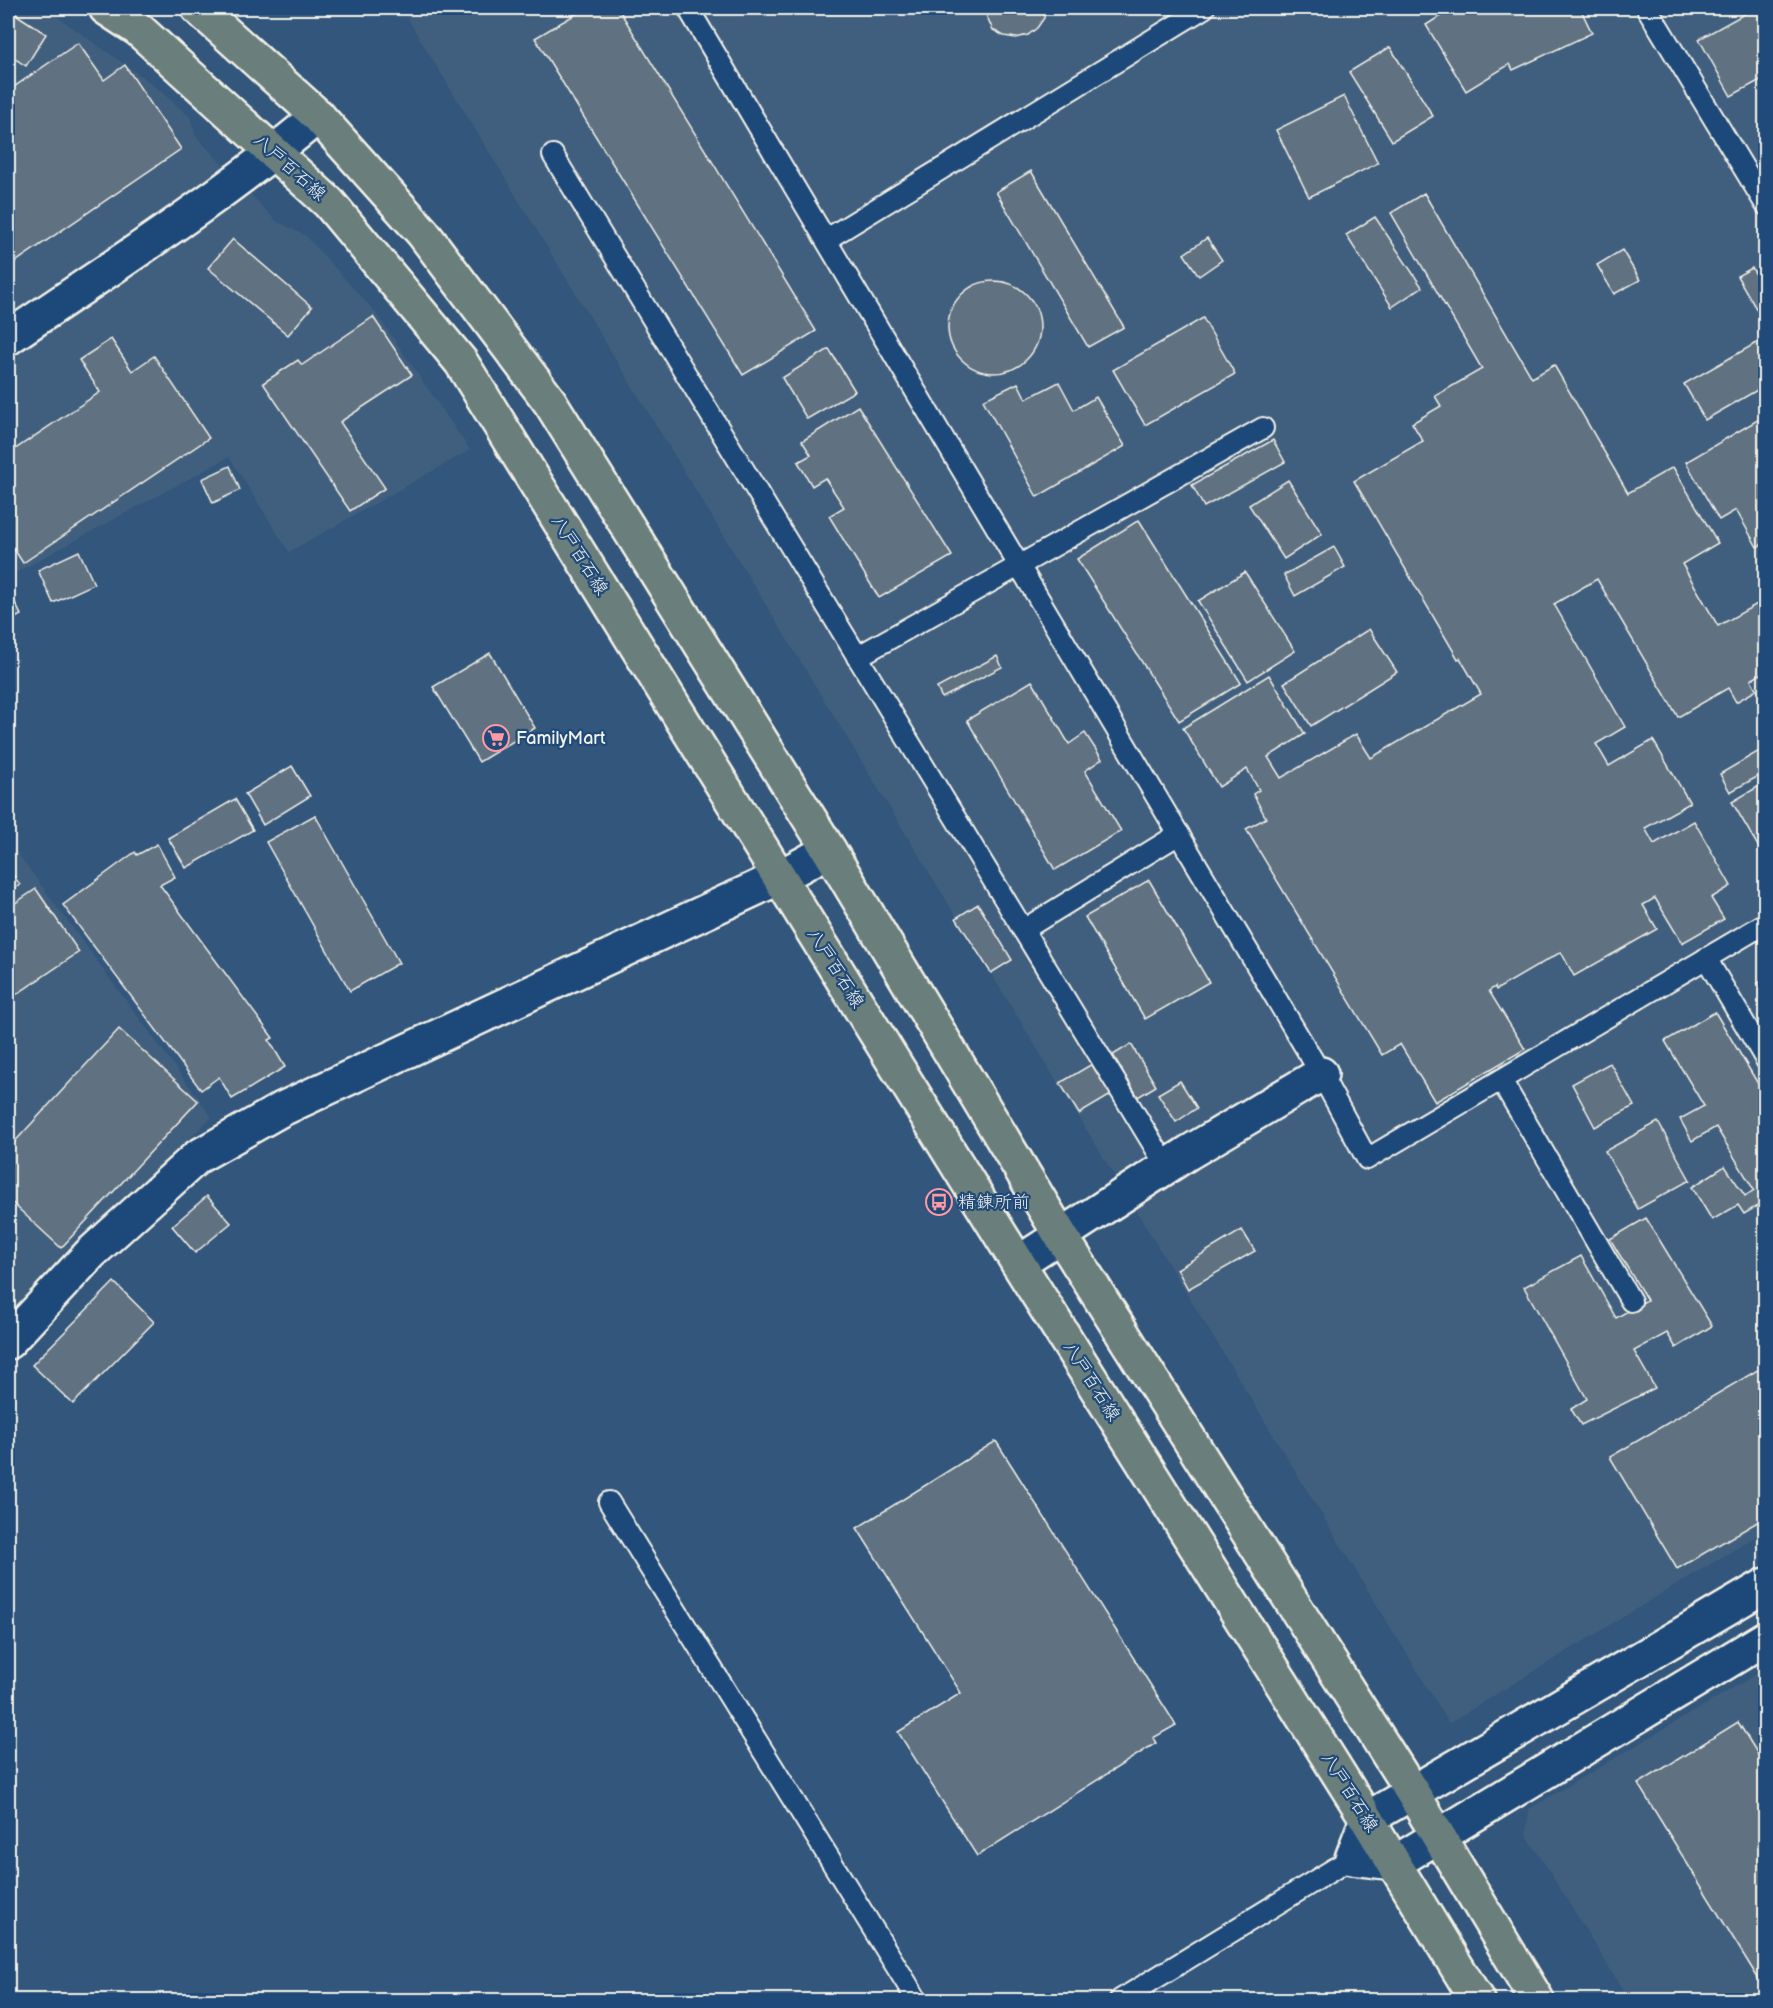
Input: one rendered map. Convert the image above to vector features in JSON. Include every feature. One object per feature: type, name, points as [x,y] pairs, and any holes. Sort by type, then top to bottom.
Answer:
[{"type":"main road","name":"八戸百石線","points":[[106,8],[138,29],[329,203],[460,362],[1018,1263],[1367,1819],[1477,2001]]},
{"type":"main road","points":[[198,8],[318,116],[423,233],[550,402],[829,850],[1061,1236],[1412,1792],[1537,2001]]},
{"type":"street","points":[[8,339],[275,153],[318,116]]},
{"type":"street","points":[[8,1342],[91,1253],[197,1157],[282,1109],[780,877],[829,850]]},
{"type":"street","points":[[1018,1263],[1167,1167],[1321,1074]]},
{"type":"street","points":[[1766,1586],[1367,1819],[1352,1857],[1394,1863],[1766,1638]]},
{"type":"lane","points":[[688,8],[1321,1074],[1367,1159],[1766,923]]},
{"type":"lane","points":[[827,239],[1204,8]]},
{"type":"lane","points":[[1647,8],[1766,205]]},
{"type":"lane","points":[[553,155],[1167,1167]]},
{"type":"lane","points":[[857,657],[1021,567],[1263,428]]},
{"type":"lane","points":[[1023,930],[1179,834]]},
{"type":"lane","points":[[1706,958],[1766,1060]]},
{"type":"lane","points":[[1501,1080],[1631,1301]]},
{"type":"lane","points":[[609,1502],[917,2001]]},
{"type":"lane","points":[[1120,2001],[1352,1857]]},
{"type":"shaded area","points":[[8,8],[45,8],[150,82],[190,117],[196,136],[276,221],[306,236],[376,313],[470,450],[289,552],[229,457],[8,577]]},
{"type":"shaded area","points":[[401,8],[1765,8],[1765,1531],[1449,1723]]},
{"type":"shaded area","points":[[8,840],[212,1117],[118,1207],[8,1320]]},
{"type":"shaded area","points":[[1765,1669],[1765,2000],[1629,2000],[1526,1834],[1529,1809]]},
{"type":"building","points":[[586,8],[618,8],[816,331],[743,375],[535,38]]},
{"type":"building","points":[[983,8],[1045,8],[1044,18],[1037,28],[1028,35],[1016,38],[1004,36],[993,30]]},
{"type":"building","points":[[1453,8],[1580,8],[1592,33],[1513,70],[1510,64],[1466,91],[1426,25]]},
{"type":"building","points":[[1755,8],[1766,8],[1766,77],[1731,96],[1699,39]]},
{"type":"building","points":[[8,9],[46,34],[26,66],[8,54]]},
{"type":"building","points":[[78,43],[104,80],[125,65],[181,149],[8,267],[8,91]]},
{"type":"building","points":[[1390,47],[1433,116],[1392,141],[1349,72]]},
{"type":"building","points":[[1344,96],[1378,163],[1309,197],[1276,130]]},
{"type":"building","points":[[1031,171],[1124,327],[1088,347],[996,192]]},
{"type":"building","points":[[1424,193],[1532,378],[1554,365],[1628,493],[1673,467],[1718,543],[1682,564],[1718,626],[1766,599],[1766,671],[1751,680],[1757,690],[1736,702],[1728,688],[1678,717],[1597,579],[1554,604],[1625,727],[1596,744],[1609,766],[1653,740],[1690,803],[1645,828],[1654,844],[1694,821],[1731,886],[1711,898],[1724,919],[1682,943],[1655,898],[1643,905],[1657,929],[1574,976],[1561,952],[1496,990],[1495,987],[1489,991],[1525,1049],[1435,1102],[1400,1044],[1382,1055],[1246,829],[1266,818],[1253,794],[1259,790],[1247,769],[1219,787],[1183,728],[1269,675],[1305,734],[1268,757],[1281,778],[1356,734],[1371,758],[1481,694],[1460,658],[1458,659],[1354,481],[1423,441],[1412,423],[1441,406],[1435,396],[1482,369],[1391,213]]},
{"type":"building","points":[[1375,217],[1422,287],[1392,307],[1346,235]]},
{"type":"building","points":[[1207,238],[1222,260],[1199,276],[1184,254]]},
{"type":"building","points":[[233,239],[312,307],[288,335],[208,268]]},
{"type":"building","points":[[1622,250],[1640,280],[1614,294],[1597,265]]},
{"type":"building","points":[[1752,268],[1766,290],[1766,307],[1758,312],[1737,276]]},
{"type":"building","points":[[994,281],[1012,284],[1027,294],[1037,309],[1040,327],[1037,345],[1027,360],[1012,370],[994,373],[976,370],[961,360],[951,345],[948,327],[951,309],[961,294],[976,284]]},
{"type":"building","points":[[373,317],[412,375],[340,422],[385,488],[350,511],[263,383],[298,360],[302,365]]},
{"type":"building","points":[[1203,318],[1235,374],[1145,425],[1113,370]]},
{"type":"building","points":[[1765,338],[1766,385],[1705,420],[1684,384]]},
{"type":"building","points":[[111,339],[132,371],[154,356],[209,438],[23,563],[8,540],[8,454],[100,392],[79,360]]},
{"type":"building","points":[[829,349],[855,391],[807,419],[782,378]]},
{"type":"building","points":[[1059,382],[1074,410],[1096,397],[1125,446],[1037,497],[983,400],[1018,383],[1026,399]]},
{"type":"building","points":[[858,406],[952,556],[879,598],[829,516],[844,507],[825,478],[812,486],[798,462],[811,455],[802,441]]},
{"type":"building","points":[[1766,415],[1766,542],[1757,547],[1736,510],[1719,520],[1686,462]]},
{"type":"building","points":[[1273,440],[1285,462],[1204,507],[1192,485]]},
{"type":"building","points":[[230,466],[240,490],[213,503],[202,479]]},
{"type":"building","points":[[1288,480],[1322,534],[1284,559],[1249,505]]},
{"type":"building","points":[[1139,520],[1241,683],[1179,721],[1077,559]]},
{"type":"building","points":[[1334,547],[1345,567],[1295,596],[1284,575]]},
{"type":"building","points":[[79,551],[94,584],[53,603],[38,570]]},
{"type":"building","points":[[1245,572],[1295,651],[1248,681],[1198,601]]},
{"type":"building","points":[[8,588],[21,615],[8,622]]},
{"type":"building","points":[[1369,629],[1397,672],[1311,726],[1284,683]]},
{"type":"building","points":[[490,653],[535,728],[479,762],[433,687]]},
{"type":"building","points":[[997,656],[1002,667],[942,698],[937,688]]},
{"type":"building","points":[[1032,681],[1069,744],[1085,733],[1102,759],[1085,771],[1121,831],[1055,870],[967,720]]},
{"type":"building","points":[[1766,747],[1766,772],[1730,792],[1720,774]]},
{"type":"building","points":[[292,766],[310,796],[263,825],[245,794]]},
{"type":"building","points":[[1766,782],[1766,858],[1765,858],[1732,802]]},
{"type":"building","points":[[235,799],[253,830],[186,868],[168,838]]},
{"type":"building","points":[[315,815],[399,963],[350,991],[266,842]]},
{"type":"building","points":[[157,844],[175,877],[160,885],[273,1038],[269,1040],[285,1067],[232,1099],[219,1077],[201,1090],[63,905],[135,852],[137,855]]},
{"type":"building","points":[[8,867],[20,885],[8,893]]},
{"type":"building","points":[[1149,880],[1209,982],[1145,1019],[1085,917]]},
{"type":"building","points":[[36,889],[79,952],[8,1000],[8,908]]},
{"type":"building","points":[[978,904],[1012,960],[991,973],[956,918]]},
{"type":"building","points":[[1766,979],[1766,998],[1758,983]]},
{"type":"building","points":[[1715,1012],[1766,1097],[1766,1209],[1762,1203],[1744,1214],[1738,1205],[1712,1220],[1692,1187],[1725,1166],[1745,1196],[1754,1190],[1716,1127],[1692,1141],[1680,1119],[1704,1106],[1665,1041]]},
{"type":"building","points":[[119,1029],[198,1101],[61,1248],[8,1199],[8,1149]]},
{"type":"building","points":[[1131,1044],[1156,1086],[1138,1097],[1113,1055]]},
{"type":"building","points":[[1610,1063],[1634,1106],[1595,1127],[1572,1084]]},
{"type":"building","points":[[1092,1064],[1111,1095],[1079,1114],[1060,1083]]},
{"type":"building","points":[[1180,1081],[1197,1108],[1176,1122],[1158,1094]]},
{"type":"building","points":[[1658,1122],[1690,1180],[1638,1209],[1605,1151]]},
{"type":"building","points":[[207,1196],[231,1223],[195,1253],[172,1226]]},
{"type":"building","points":[[1646,1218],[1712,1326],[1676,1348],[1667,1333],[1634,1351],[1655,1388],[1581,1425],[1571,1409],[1587,1399],[1524,1287],[1581,1256],[1616,1318],[1647,1300],[1610,1239]]},
{"type":"building","points":[[1242,1230],[1255,1251],[1188,1289],[1177,1269]]},
{"type":"building","points":[[114,1282],[154,1322],[73,1404],[32,1365]]},
{"type":"building","points":[[1766,1365],[1766,1517],[1677,1569],[1610,1457]]},
{"type":"building","points":[[996,1441],[1176,1725],[1153,1738],[1156,1743],[977,1856],[898,1732],[961,1693],[857,1528]]},
{"type":"building","points":[[1738,1722],[1766,1767],[1766,1991],[1638,1784]]},
{"type":"place","name":"FamilyMart","points":[[496,738]]},
{"type":"place","name":"精錬所前","points":[[939,1202]]}]
